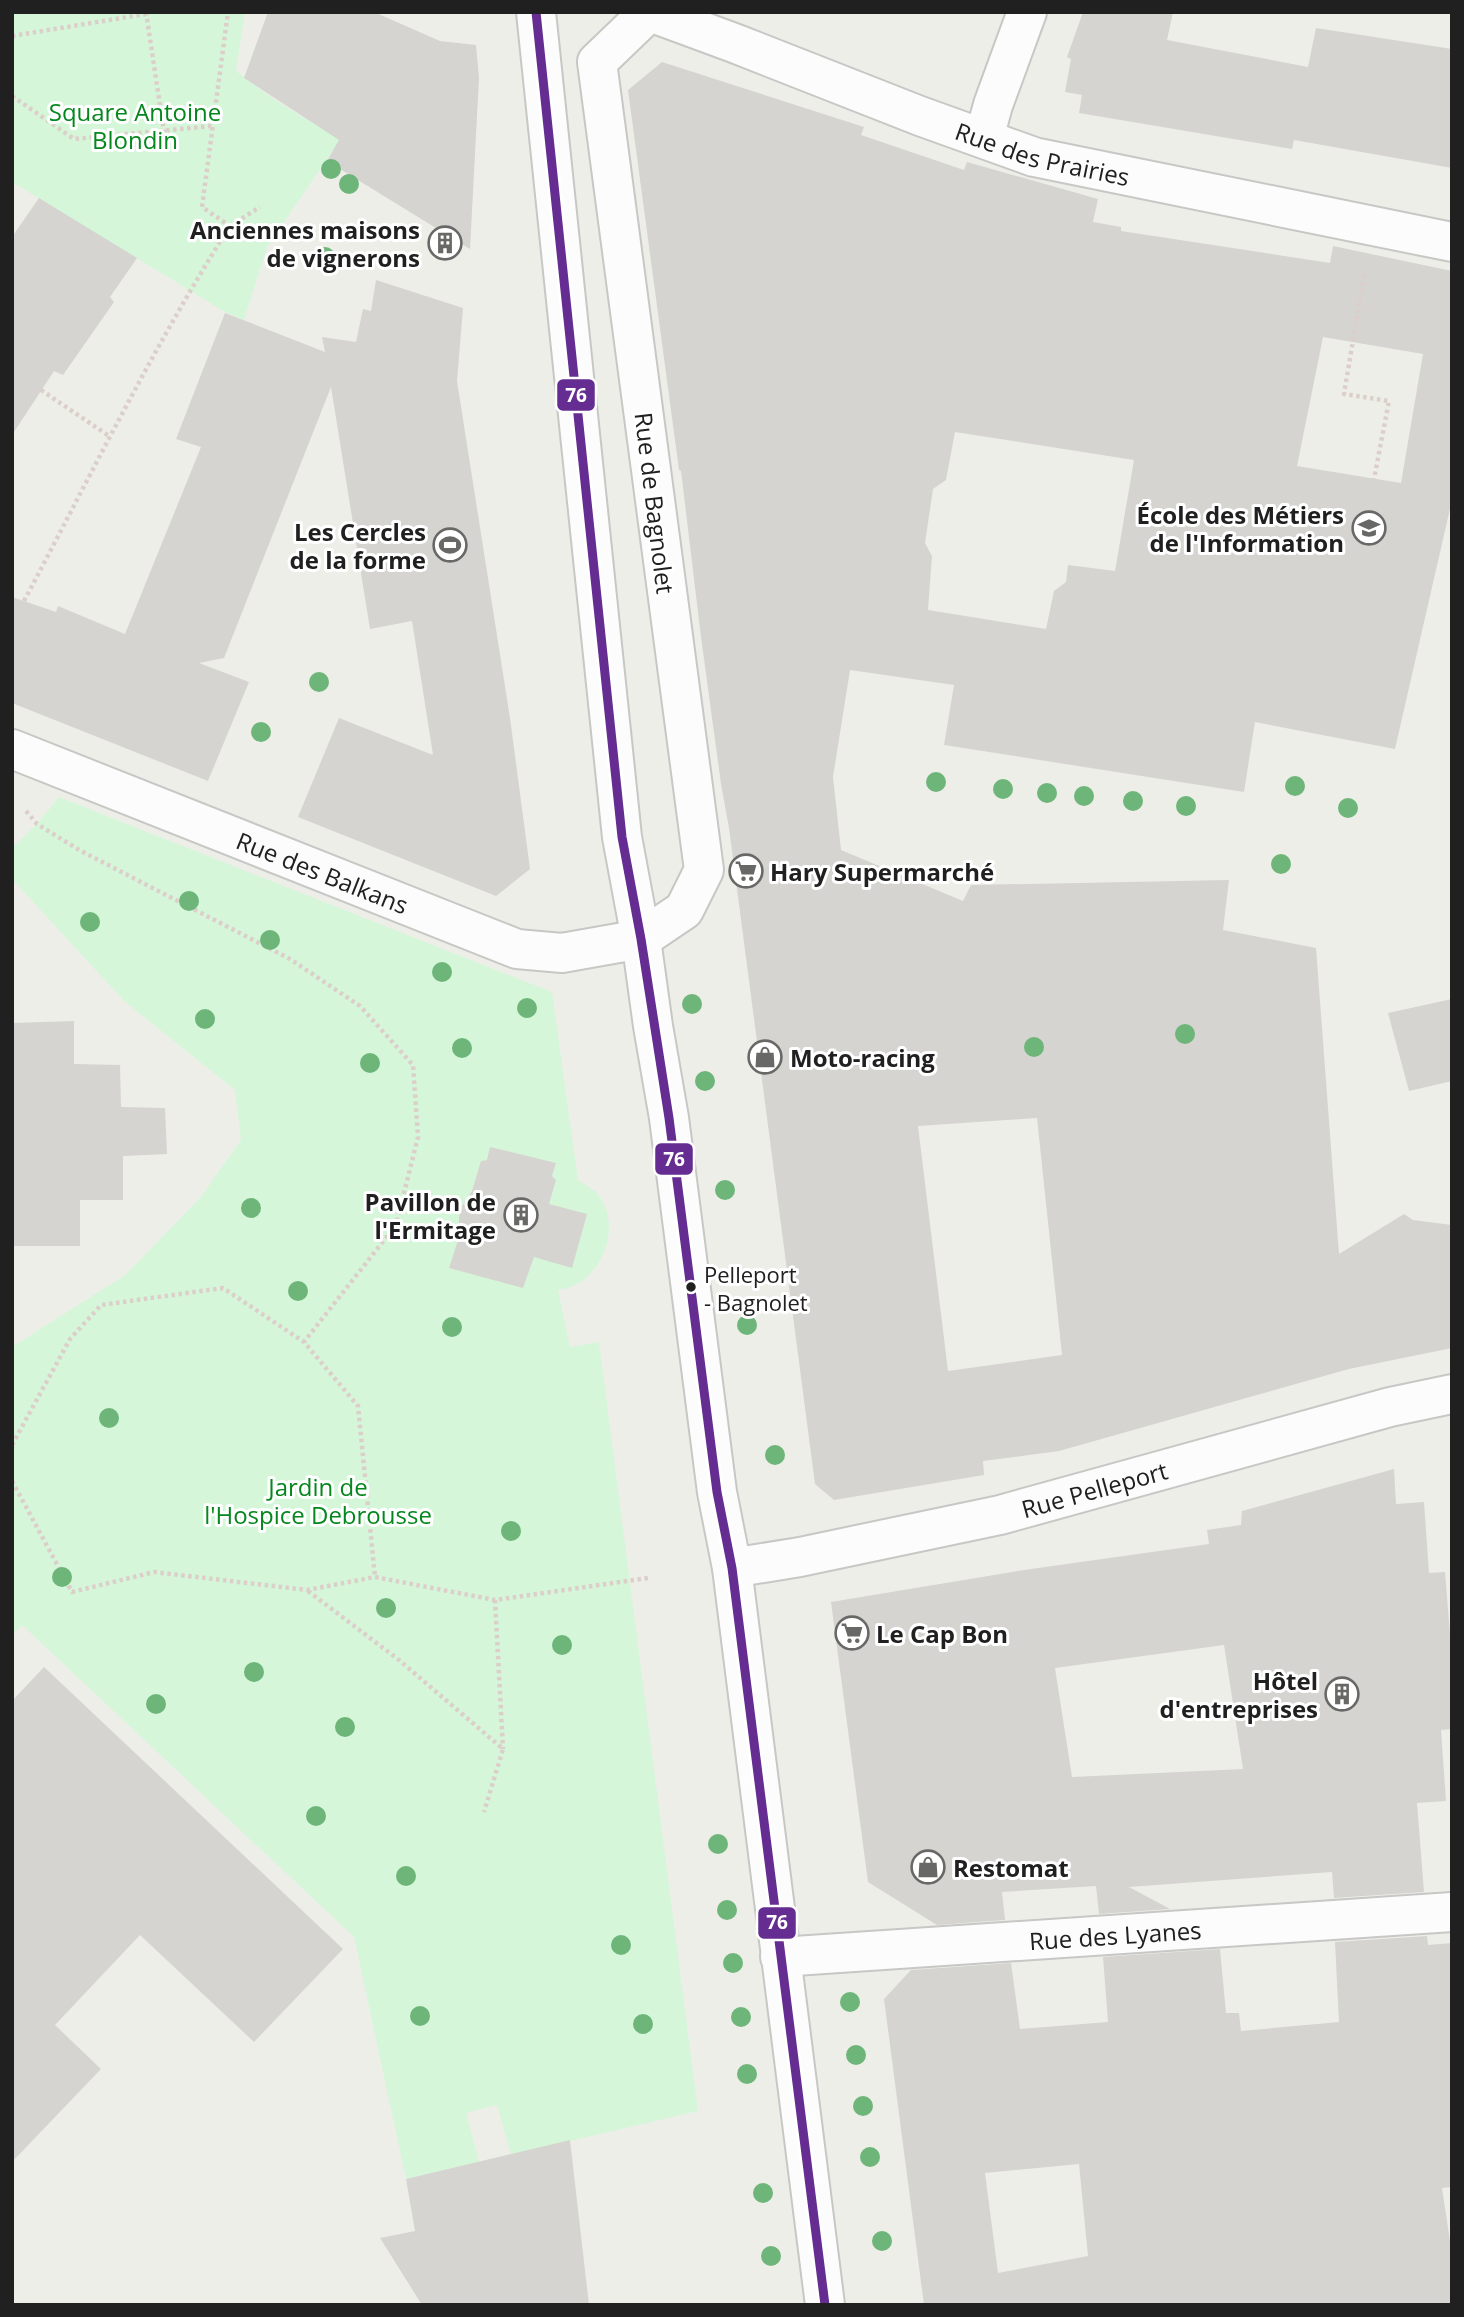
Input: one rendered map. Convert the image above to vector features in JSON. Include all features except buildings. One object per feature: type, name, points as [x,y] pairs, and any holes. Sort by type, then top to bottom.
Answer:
[{"type":"street","points":[[536,12],[621,823],[669,1118],[717,1492],[732,1568],[825,2305]]},
{"type":"street","name":"Rue des Prairies","points":[[612,47],[649,12],[1034,157],[1452,242]]},
{"type":"street","points":[[984,138],[993,105],[1027,12]]},
{"type":"street","name":"Rue de Bagnolet","points":[[612,47],[597,62],[704,870],[684,910],[641,939]]},
{"type":"street","name":"Rue des Balkans","points":[[12,749],[517,948],[562,953],[641,939]]},
{"type":"street","name":"Rue Pelleport","points":[[732,1568],[800,1557],[1000,1515],[1390,1407],[1452,1394]]},
{"type":"street","name":"Rue des Lyanes","points":[[780,1958],[1452,1912]]},
{"type":"path","points":[[228,12],[202,207],[230,226]]},
{"type":"path","points":[[12,36],[146,13],[164,132]]},
{"type":"path","points":[[12,96],[74,139],[212,127]]},
{"type":"path","points":[[24,601],[109,436],[189,290],[230,226],[260,207]]},
{"type":"path","points":[[1374,226],[1344,394],[1389,401],[1374,479]]},
{"type":"path","points":[[41,390],[109,436]]},
{"type":"path","points":[[37,824],[81,852],[290,959],[360,1006],[413,1065],[418,1137],[396,1225],[304,1342]]},
{"type":"path","points":[[12,1445],[70,1339],[101,1305],[223,1288],[304,1342],[358,1406],[375,1577]]},
{"type":"path","points":[[12,1481],[72,1592],[154,1572],[307,1590],[375,1577],[495,1600],[648,1578]]},
{"type":"path","points":[[307,1590],[399,1660],[503,1749]]},
{"type":"path","points":[[484,1812],[503,1749],[495,1600]]},
{"type":"green space","name":"Square Antoine Blondin","points":[[12,12],[245,12],[236,71],[272,98],[340,140],[267,247],[244,320],[225,312],[12,182]]},
{"type":"green space","name":"Jardin de l'Hospice Debrousse","points":[[59,797],[552,992],[578,1180],[600,1197],[609,1219],[607,1244],[596,1266],[577,1284],[558,1290],[570,1347],[599,1342],[698,2111],[511,2155],[497,2105],[466,2113],[479,2162],[406,2179],[354,1937],[22,1625],[12,1635],[12,1347],[125,1275],[200,1198],[241,1140],[235,1090],[124,1001],[12,879],[12,848],[37,824]]},
{"type":"transit line","name":"76","points":[[536,12],[622,837],[669,1118],[717,1492],[732,1568],[825,2305]]},
{"type":"place","name":"Anciennes maisons de vignerons","points":[[445,243]]},
{"type":"place","name":"École des Métiers de l'Information","points":[[1369,528]]},
{"type":"place","name":"Les Cercles de la forme","points":[[450,545]]},
{"type":"place","name":"Hary Supermarché","points":[[746,871]]},
{"type":"place","name":"Moto-racing","points":[[765,1057]]},
{"type":"place","name":"Pavillon de l'Ermitage","points":[[521,1215]]},
{"type":"place","name":"Pelleport - Bagnolet","points":[[691,1287]]},
{"type":"place","name":"Le Cap Bon","points":[[852,1633]]},
{"type":"place","name":"Hôtel d'entreprises","points":[[1342,1694]]},
{"type":"place","name":"Restomat","points":[[928,1867]]}]
